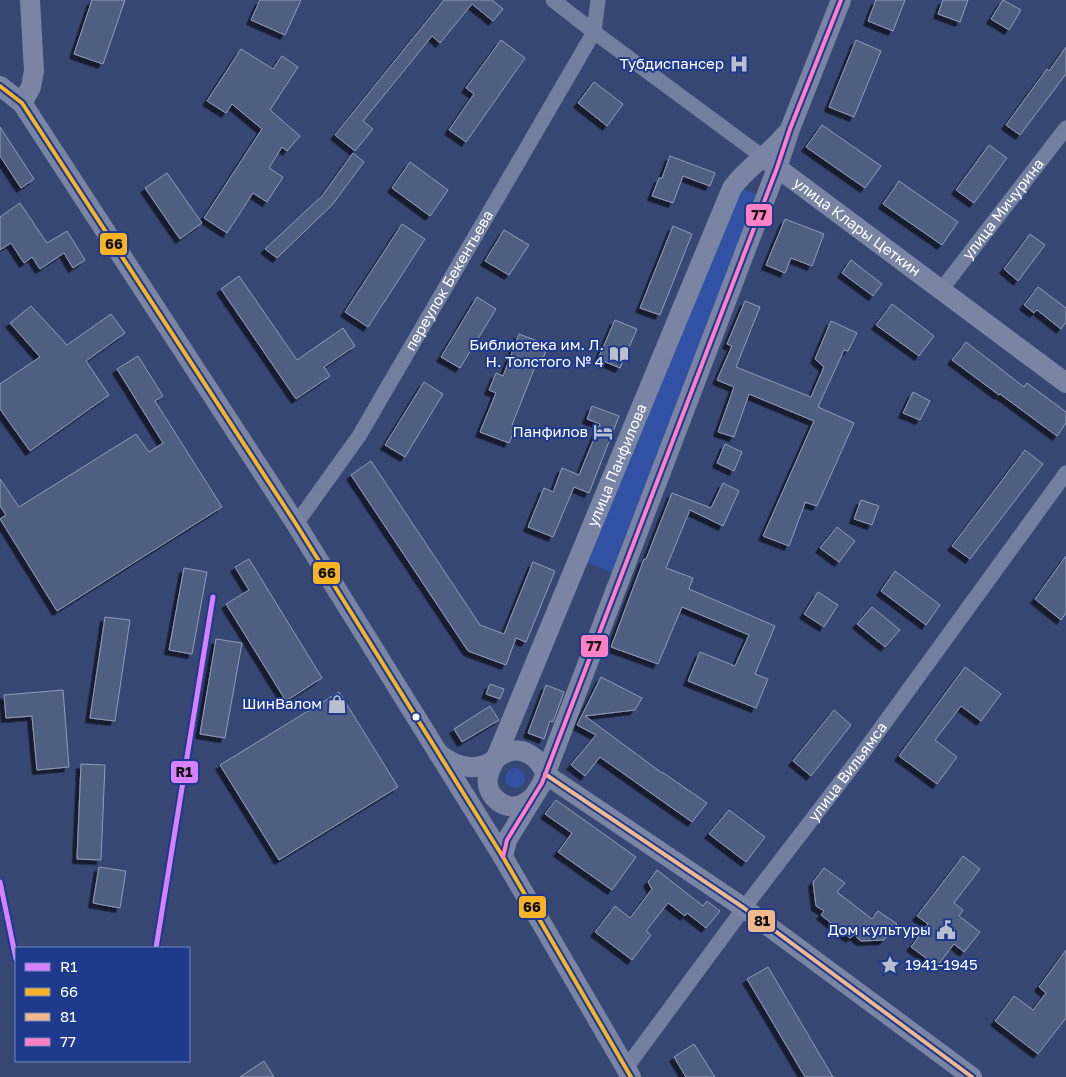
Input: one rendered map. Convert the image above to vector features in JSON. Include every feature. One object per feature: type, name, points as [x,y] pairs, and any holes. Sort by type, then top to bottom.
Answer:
[{"type":"street","points":[[22,103],[31,86],[34,71],[30,0]]},
{"type":"street","name":"улица Клары Цеткин","points":[[554,0],[594,32],[1066,383]]},
{"type":"street","points":[[594,32],[598,0]]},
{"type":"street","name":"улица Панфилова","points":[[503,857],[507,840],[536,794],[545,774],[770,163],[790,130],[841,0]]},
{"type":"street","name":"переулок Бекентьева","points":[[296,524],[359,436],[594,32]]},
{"type":"street","points":[[0,86],[22,103],[296,524],[503,857],[628,1072]]},
{"type":"street","name":"улица Мичурина","points":[[941,290],[1066,128]]},
{"type":"street","name":"улица Панфилова","points":[[473,810],[477,792],[493,764],[732,188],[739,178],[770,163]]},
{"type":"street","name":"улица Вильямса","points":[[628,1072],[744,908],[862,754],[1066,473]]},
{"type":"street","points":[[536,794],[528,802],[518,806],[509,806],[500,802],[488,788],[487,779],[493,764],[506,753],[515,750],[532,756],[539,762],[545,774],[744,908],[972,1077]]},
{"type":"street","points":[[437,752],[455,765],[465,767],[493,764]]},
{"type":"shaded area","points":[[738,187],[761,196],[613,573],[588,563]]},
{"type":"shaded area","points":[[515,768],[522,771],[525,778],[522,785],[515,788],[508,785],[505,778],[508,771]]},
{"type":"building","points":[[92,0],[125,0],[103,64],[74,54]]},
{"type":"building","points":[[260,0],[301,0],[285,35],[251,20]]},
{"type":"building","points":[[444,0],[492,0],[503,9],[493,21],[472,4],[440,43],[432,36],[363,121],[373,129],[355,151],[335,135]]},
{"type":"building","points":[[876,0],[905,0],[893,31],[868,21]]},
{"type":"building","points":[[943,0],[968,0],[960,22],[938,14]]},
{"type":"building","points":[[1003,0],[1021,10],[1009,30],[991,19]]},
{"type":"building","points":[[501,40],[525,58],[466,142],[449,130],[474,94],[466,88]]},
{"type":"building","points":[[856,40],[881,51],[854,117],[829,107]]},
{"type":"building","points":[[1066,47],[1066,74],[1020,135],[1006,125],[1047,69],[1049,71]]},
{"type":"building","points":[[241,49],[273,69],[282,56],[298,67],[270,110],[300,136],[287,151],[282,147],[269,168],[283,177],[267,202],[253,193],[227,233],[204,218],[262,129],[232,104],[226,113],[207,101]]},
{"type":"building","points":[[594,82],[623,104],[607,126],[578,103]]},
{"type":"building","points":[[822,125],[881,166],[865,188],[806,147]]},
{"type":"building","points":[[0,127],[34,179],[21,188],[0,156]]},
{"type":"building","points":[[989,145],[1007,158],[974,203],[956,190]]},
{"type":"building","points":[[353,153],[364,162],[332,205],[277,258],[265,249],[322,196]]},
{"type":"building","points":[[670,156],[715,173],[710,186],[683,176],[673,203],[652,196],[659,178],[662,178]]},
{"type":"building","points":[[410,162],[448,190],[430,216],[392,188]]},
{"type":"building","points":[[167,173],[202,223],[180,239],[145,188]]},
{"type":"building","points":[[899,181],[958,222],[942,245],[883,204]]},
{"type":"building","points":[[20,203],[47,243],[67,231],[85,260],[73,268],[64,253],[40,269],[32,257],[24,263],[11,243],[0,250],[0,217]]},
{"type":"building","points":[[785,219],[824,234],[812,266],[791,258],[785,273],[766,265]]},
{"type":"building","points":[[402,224],[425,239],[368,327],[345,312]]},
{"type":"building","points":[[673,226],[692,234],[660,315],[640,308]]},
{"type":"building","points":[[504,230],[529,245],[509,275],[485,261]]},
{"type":"building","points":[[1030,234],[1045,245],[1018,281],[1004,269]]},
{"type":"building","points":[[851,260],[882,284],[873,296],[842,273]]},
{"type":"building","points":[[239,276],[297,360],[343,328],[355,346],[324,367],[330,376],[296,399],[221,289]]},
{"type":"building","points":[[1038,287],[1066,308],[1066,322],[1061,329],[1037,310],[1034,313],[1024,305]]},
{"type":"building","points":[[477,297],[496,309],[460,368],[441,357]]},
{"type":"building","points":[[745,301],[760,307],[736,367],[811,397],[824,367],[815,359],[831,321],[857,333],[848,351],[844,350],[818,407],[854,423],[817,506],[804,502],[789,546],[763,536],[814,421],[749,394],[734,437],[718,432],[734,387],[717,380],[732,346],[727,344]]},
{"type":"building","points":[[892,304],[934,336],[919,356],[876,325]]},
{"type":"building","points":[[31,306],[67,345],[111,314],[125,333],[86,361],[109,395],[30,451],[0,409],[0,384],[40,357],[10,323]]},
{"type":"building","points":[[615,320],[637,329],[620,368],[598,359]]},
{"type":"building","points":[[519,334],[548,345],[541,364],[537,362],[512,425],[516,427],[509,443],[480,432],[496,393],[489,390],[496,373],[503,376]]},
{"type":"building","points":[[966,342],[1024,387],[1027,383],[1066,412],[1066,423],[1057,436],[952,360]]},
{"type":"building","points":[[138,356],[163,396],[155,401],[222,507],[57,611],[0,519],[6,515],[0,506],[0,479],[19,507],[136,434],[149,452],[163,443],[117,369]]},
{"type":"building","points":[[424,382],[443,394],[405,457],[385,445]]},
{"type":"building","points":[[913,392],[930,401],[920,420],[903,413]]},
{"type":"building","points":[[592,406],[619,416],[589,493],[574,487],[553,537],[528,527],[544,488],[553,492],[562,468],[579,475],[600,424],[587,419]]},
{"type":"building","points":[[725,444],[742,452],[734,471],[717,463]]},
{"type":"building","points":[[1025,450],[1043,464],[970,559],[952,546]]},
{"type":"building","points":[[371,461],[480,625],[504,634],[533,562],[555,571],[526,642],[516,638],[506,665],[468,651],[351,475]]},
{"type":"building","points":[[723,483],[739,491],[723,526],[690,510],[666,568],[693,578],[689,589],[775,626],[755,674],[768,679],[756,708],[688,681],[700,652],[735,666],[749,635],[682,607],[658,664],[611,647],[644,559],[646,559],[672,493],[711,508]]},
{"type":"building","points":[[861,500],[879,506],[872,525],[854,519]]},
{"type":"building","points":[[837,527],[855,541],[839,562],[820,548]]},
{"type":"building","points":[[1066,556],[1066,613],[1061,620],[1035,599]]},
{"type":"building","points":[[249,559],[322,678],[286,701],[226,604],[249,590],[235,567]]},
{"type":"building","points":[[184,568],[207,572],[192,654],[169,650]]},
{"type":"building","points":[[895,571],[940,605],[926,625],[881,591]]},
{"type":"building","points":[[818,592],[838,605],[824,627],[804,614]]},
{"type":"building","points":[[872,607],[900,630],[885,647],[857,624]]},
{"type":"building","points":[[105,617],[130,620],[115,721],[90,718]]},
{"type":"building","points":[[216,639],[242,643],[225,738],[200,734]]},
{"type":"building","points":[[965,667],[1001,694],[981,721],[961,706],[935,740],[957,757],[937,784],[899,756]]},
{"type":"building","points":[[601,677],[642,698],[635,710],[585,716],[662,773],[707,803],[692,822],[600,757],[585,776],[571,765],[596,735],[577,725]]},
{"type":"building","points":[[490,684],[504,689],[500,699],[486,694]]},
{"type":"building","points":[[546,685],[564,692],[553,722],[550,721],[544,739],[528,733]]},
{"type":"building","points":[[63,690],[69,767],[37,770],[32,716],[6,718],[4,695]]},
{"type":"building","points":[[339,692],[398,787],[279,860],[220,765]]},
{"type":"building","points":[[490,706],[499,720],[462,742],[454,729]]},
{"type":"building","points":[[834,710],[851,725],[811,776],[793,761]]},
{"type":"building","points":[[81,764],[105,765],[101,860],[77,859]]},
{"type":"building","points":[[556,800],[636,857],[612,890],[558,852],[572,833],[545,814]]},
{"type":"building","points":[[729,810],[765,837],[746,862],[709,834]]},
{"type":"building","points":[[963,856],[980,869],[954,903],[963,910],[959,916],[980,932],[964,952],[954,944],[937,966],[911,947],[928,924],[917,916]]},
{"type":"building","points":[[99,867],[126,871],[120,908],[93,903]]},
{"type":"building","points":[[824,868],[845,883],[837,892],[872,919],[878,911],[897,924],[884,940],[861,941],[854,935],[850,938],[821,915],[824,911],[816,906],[813,882]]},
{"type":"building","points":[[657,870],[703,906],[707,901],[720,911],[706,928],[687,913],[685,916],[668,903],[646,931],[651,935],[632,960],[595,932],[615,906],[630,918],[652,889],[648,882]]},
{"type":"building","points":[[1066,950],[1066,1018],[1038,1054],[995,1021],[1014,996],[1033,1010],[1046,993],[1039,987]]},
{"type":"building","points":[[768,967],[833,1077],[805,1077],[747,979]]},
{"type":"building","points":[[694,1044],[715,1077],[686,1077],[674,1057]]},
{"type":"building","points":[[264,1061],[274,1077],[240,1077]]},
{"type":"transit line","name":"77","points":[[503,857],[507,840],[542,783],[777,168],[790,129],[841,0]]},
{"type":"transit line","name":"66","points":[[0,86],[22,103],[296,524],[503,857],[631,1077]]},
{"type":"transit line","name":"R1","points":[[156,947],[213,597]]},
{"type":"transit line","name":"81","points":[[545,774],[744,908],[972,1077]]},
{"type":"transit line","name":"R1","points":[[0,882],[15,954]]},
{"type":"place","name":"Тубдиспансер","points":[[739,64]]},
{"type":"place","name":"Библиотека им. Л. Н. Толстого № 4","points":[[619,354]]},
{"type":"place","name":"Панфилов","points":[[603,432]]},
{"type":"place","name":"ШинВалом","points":[[337,704]]},
{"type":"place","name":"Дом культуры","points":[[946,930]]},
{"type":"place","name":"1941-1945","points":[[890,965]]}]
